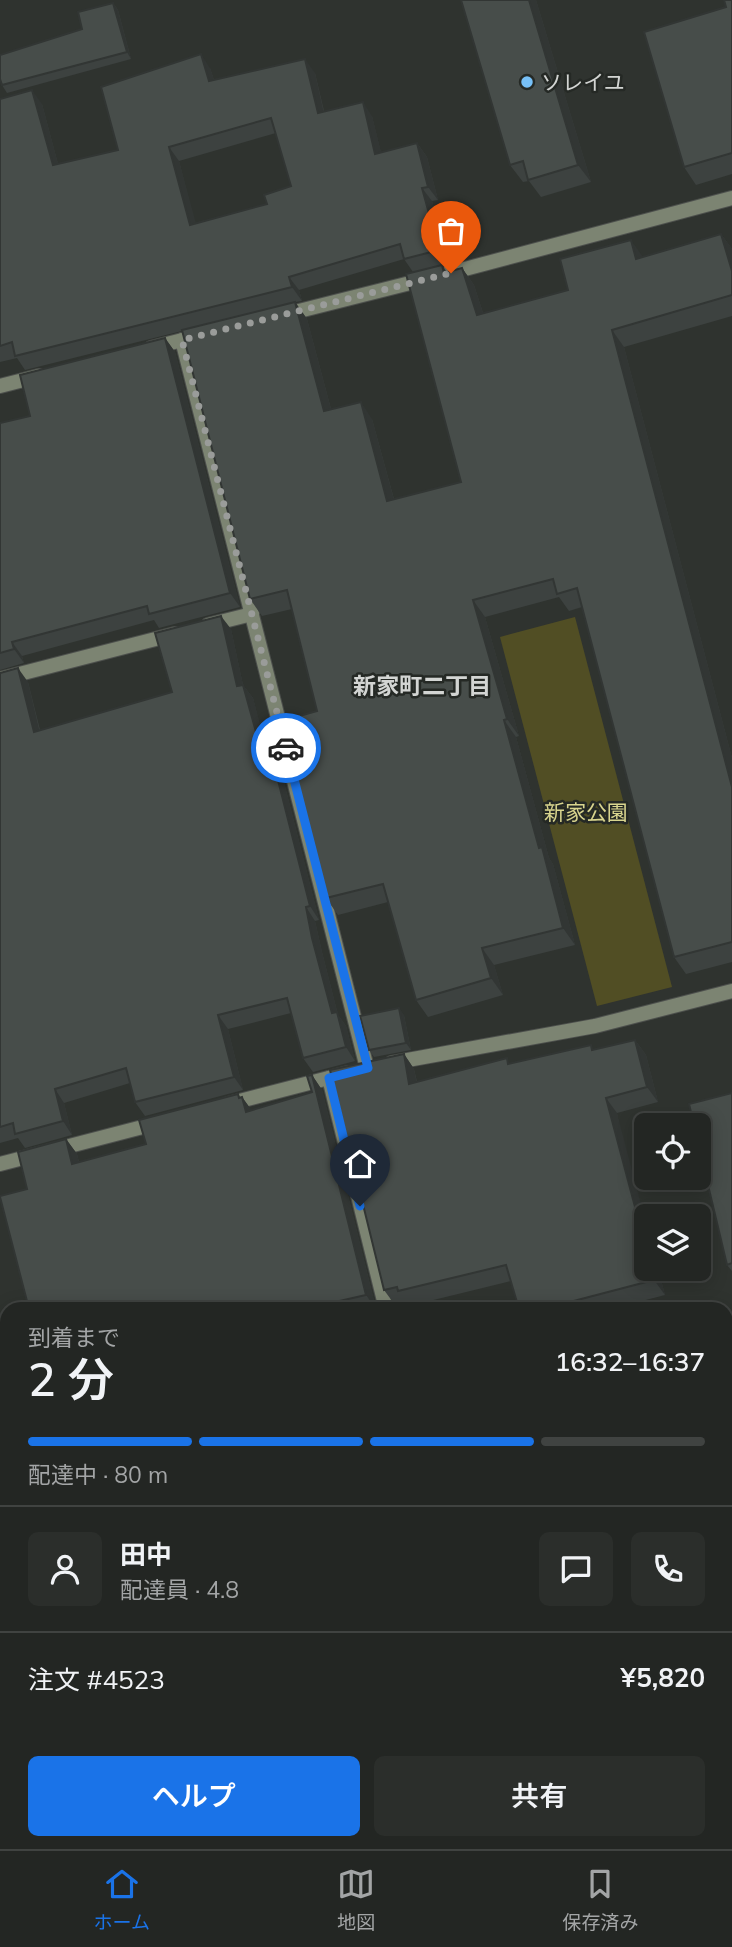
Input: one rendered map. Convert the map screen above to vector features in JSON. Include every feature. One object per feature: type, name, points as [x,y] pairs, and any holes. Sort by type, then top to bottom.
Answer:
[{"type":"street","points":[[263,320],[559,246],[732,198]]},
{"type":"street","points":[[130,353],[223,330]]},
{"type":"street","points":[[182,340],[368,1068]]},
{"type":"street","points":[[0,386],[52,373]]},
{"type":"street","points":[[0,679],[252,614]]},
{"type":"street","points":[[209,1109],[368,1068],[595,1026],[732,991]]},
{"type":"street","points":[[329,1078],[384,1302]]},
{"type":"street","points":[[0,1164],[169,1120]]},
{"type":"green space","name":"新家公園","points":[[575,617],[672,987],[597,1006],[500,637]]},
{"type":"building","name":"ソレイユ","points":[[461,0],[529,0],[578,165],[528,180],[523,161],[510,165]]},
{"type":"building","points":[[724,0],[732,0],[732,153],[684,167],[644,32],[726,7]]},
{"type":"building","points":[[113,3],[127,52],[2,85],[0,55],[82,29],[78,12]]},
{"type":"building","points":[[201,54],[209,81],[305,59],[318,113],[363,102],[375,154],[417,143],[428,187],[422,188],[439,250],[404,259],[400,244],[289,277],[292,287],[15,356],[12,342],[0,346],[0,99],[32,90],[53,165],[118,150],[101,87]],"holes":[[[271,118],[291,186],[264,195],[267,204],[190,225],[169,147]]]},
{"type":"building","points":[[721,234],[732,271],[732,295],[612,330],[732,787],[732,942],[674,957],[577,588],[557,594],[553,579],[473,600],[563,928],[482,948],[491,978],[416,1000],[383,884],[326,898],[281,721],[317,711],[287,590],[250,599],[182,330],[295,302],[324,411],[361,402],[387,501],[461,482],[406,274],[442,265],[444,273],[462,268],[477,315],[568,290],[560,259],[631,240],[636,259]]},
{"type":"building","points":[[165,338],[230,593],[149,614],[147,606],[12,642],[14,649],[0,653],[0,423],[30,416],[20,375]]},
{"type":"building","points":[[221,616],[237,686],[243,685],[256,732],[265,729],[310,906],[306,907],[312,938],[332,1013],[337,1012],[346,1047],[303,1058],[287,998],[218,1015],[234,1077],[135,1102],[126,1068],[55,1089],[63,1121],[15,1134],[13,1123],[0,1127],[0,673],[18,668],[34,732],[172,692],[155,633]]},
{"type":"building","points":[[399,1008],[406,1043],[369,1050],[360,1016]]},
{"type":"building","points":[[635,1040],[647,1087],[606,1098],[634,1204],[634,1281],[650,1281],[570,1302],[517,1302],[506,1265],[398,1291],[397,1287],[384,1290],[330,1070],[404,1054],[409,1084],[507,1058],[508,1064],[591,1045],[592,1050]]},
{"type":"building","points":[[312,1075],[366,1295],[335,1302],[27,1302],[0,1197],[27,1189],[18,1152],[66,1139],[72,1164],[146,1144],[139,1120],[238,1094],[239,1098],[242,1097],[246,1112],[312,1092],[307,1076]]},
{"type":"building","points":[[732,1093],[732,1263],[727,1265],[709,1190],[711,1113],[691,1113],[689,1104]]},
{"type":"way so far","points":[[286,748],[182,340],[451,273]]},
{"type":"place","name":"ソレイユ","points":[[527,82]]},
{"type":"district","name":"新家町二丁目","points":[[422,685]]},
{"type":"route","points":[[286,748],[368,1068],[329,1078],[360,1206]]}]
